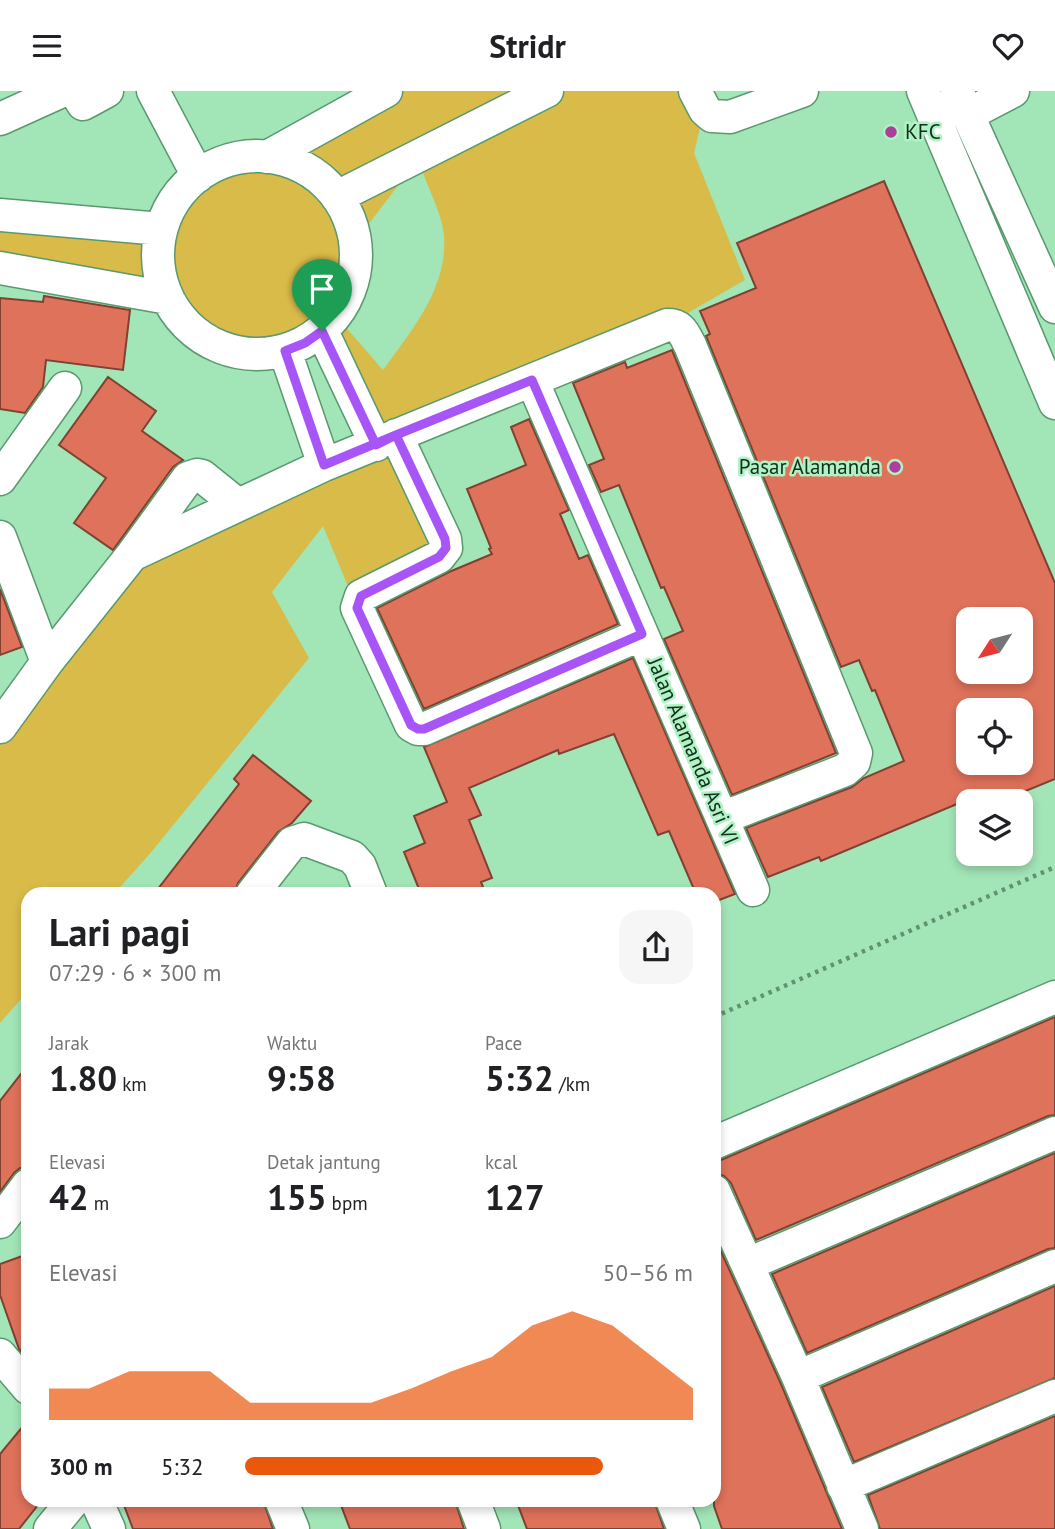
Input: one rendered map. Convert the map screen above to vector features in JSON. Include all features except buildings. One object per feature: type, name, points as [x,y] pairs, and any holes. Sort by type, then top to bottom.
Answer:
[{"type":"street","points":[[0,119],[62,91]]},
{"type":"street","points":[[75,91],[83,104],[107,91]]},
{"type":"street","points":[[153,91],[198,176]]},
{"type":"street","points":[[267,157],[386,91]]},
{"type":"street","points":[[337,197],[547,91]]},
{"type":"street","points":[[695,91],[712,117],[730,117],[802,91]]},
{"type":"street","points":[[923,91],[1055,403]]},
{"type":"street","points":[[1013,91],[962,103],[1055,307]]},
{"type":"street","points":[[240,157],[267,157],[288,161],[310,172],[337,197],[346,213],[355,242],[354,277],[336,316],[322,331],[305,343],[266,355],[245,354],[212,343],[190,328],[168,298],[159,272],[158,250],[161,229],[168,211],[178,195],[198,176],[240,157]]},
{"type":"street","points":[[1,214],[161,229]]},
{"type":"street","points":[[0,268],[168,298]]},
{"type":"street","points":[[132,555],[324,465],[667,325],[674,325],[681,329],[690,345],[856,753],[854,762],[845,770],[722,818]]},
{"type":"street","points":[[322,331],[445,539],[446,548],[439,557],[361,596],[357,608],[411,725],[424,729],[642,634]]},
{"type":"street","points":[[285,351],[324,465]]},
{"type":"street","name":"Jalan Alamanda Asri VI","points":[[532,380],[753,890]]},
{"type":"street","points":[[0,479],[65,388]]},
{"type":"street","points":[[0,727],[47,661],[192,476],[202,476],[238,505]]},
{"type":"street","points":[[0,537],[47,661]]},
{"type":"street","points":[[257,887],[292,843],[304,839],[352,857],[360,866],[368,887]]},
{"type":"street","points":[[721,1140],[1055,997]]},
{"type":"street","points":[[748,1264],[1055,1133]]},
{"type":"street","points":[[0,1223],[21,1194]]},
{"type":"street","points":[[721,1206],[798,1377],[862,1529]]},
{"type":"street","points":[[798,1377],[1055,1266]]},
{"type":"street","points":[[0,1356],[21,1380]]},
{"type":"street","points":[[843,1486],[1055,1396]]},
{"type":"street","points":[[50,1529],[68,1507]]},
{"type":"street","points":[[99,1507],[109,1529]]},
{"type":"street","points":[[284,1507],[293,1529]]},
{"type":"street","points":[[476,1507],[484,1529]]},
{"type":"street","points":[[675,1507],[684,1529]]},
{"type":"path","points":[[721,1014],[1055,867]]},
{"type":"shaded area","points":[[386,91],[694,91],[704,111],[694,153],[745,280],[667,325],[396,435],[445,539],[357,608],[323,526],[272,592],[309,658],[120,887],[21,887],[21,999],[0,1023],[0,727],[132,555],[375,443],[322,331],[290,347],[272,352],[238,352],[221,348],[190,328],[173,307],[0,267],[0,217],[161,229],[186,188],[210,170],[257,156]],"holes":[[[563,95],[423,173],[444,235],[440,273],[426,307],[383,370],[336,316],[354,277],[355,242],[400,183]]]},
{"type":"place","name":"KFC","points":[[891,132]]},
{"type":"place","name":"Pasar Alamanda","points":[[895,467]]},
{"type":"route","points":[[322,331],[305,343],[285,351],[324,465],[376,445],[396,435],[532,380],[642,634],[424,729],[411,725],[357,608],[358,601],[361,596],[439,557],[446,548],[445,539],[396,435],[376,445],[322,331]]}]
